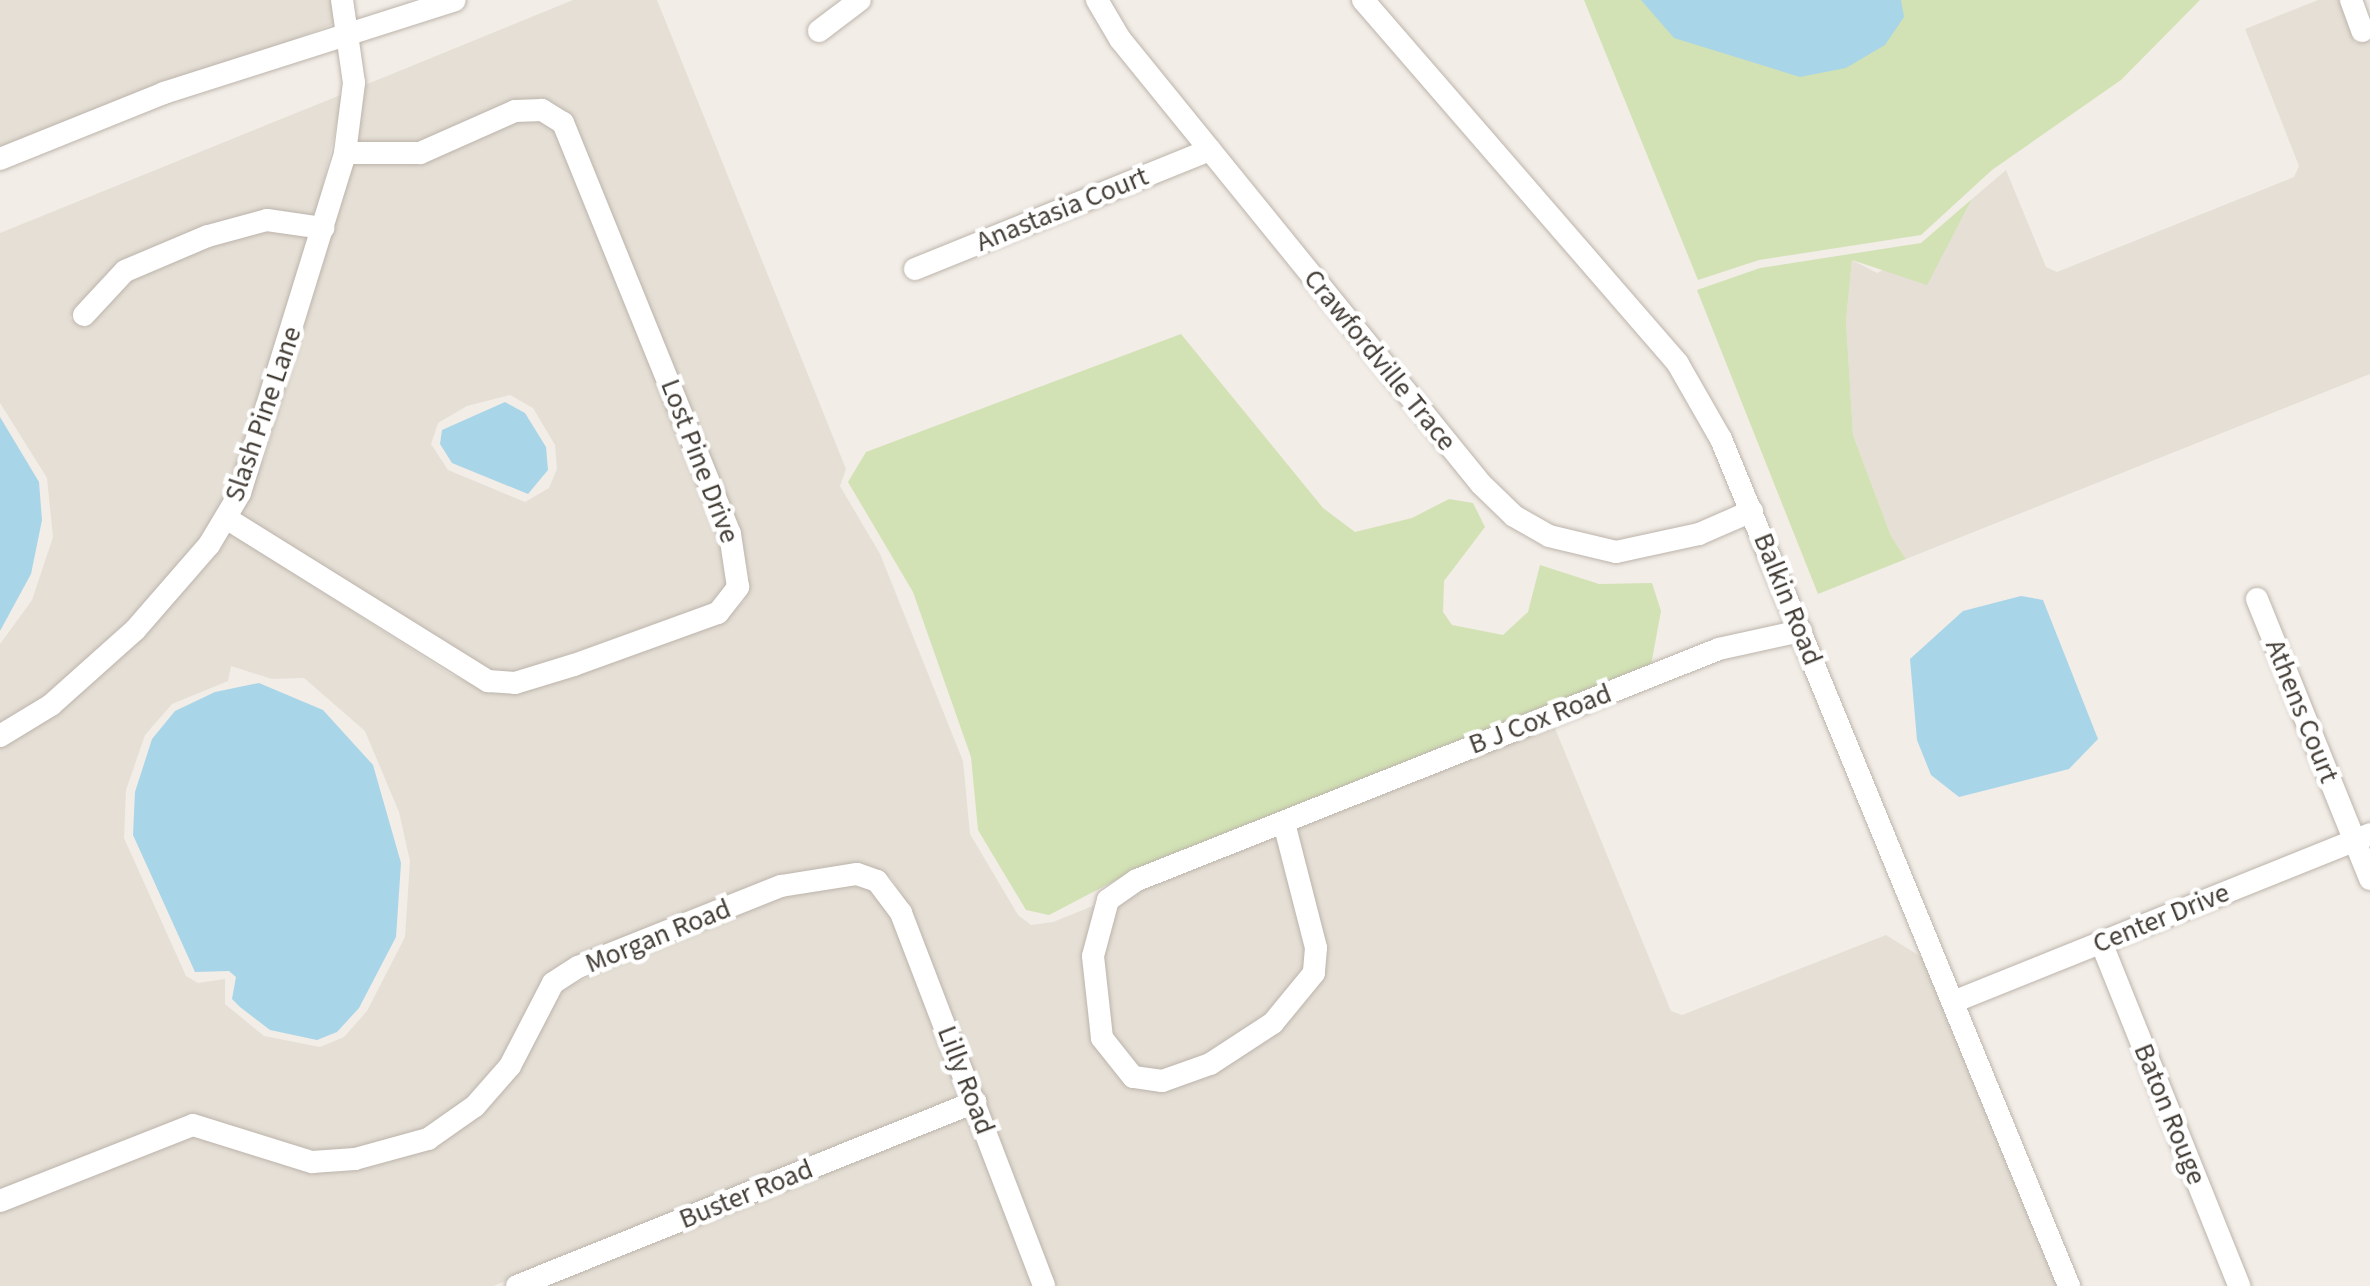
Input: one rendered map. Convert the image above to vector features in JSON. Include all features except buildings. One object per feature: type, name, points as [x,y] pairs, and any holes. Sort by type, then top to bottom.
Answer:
[{"type":"street","name":"Slash Pine Lane","points":[[0,736],[50,705],[135,630],[226,518],[254,455],[345,153],[354,83],[350,29],[342,0]]},
{"type":"street","points":[[0,159],[350,29],[456,0]]},
{"type":"street","points":[[819,32],[860,0]]},
{"type":"street","name":"Crawfordville Trace","points":[[1097,0],[1210,150],[1514,516],[1548,536],[1616,552],[1699,534],[1752,511]]},
{"type":"street","name":"Balkin Road","points":[[1363,0],[1678,364],[1752,511],[2069,1286]]},
{"type":"street","points":[[2351,0],[2362,31]]},
{"type":"street","name":"Lost Pine Drive","points":[[226,518],[488,680],[515,682],[574,666],[718,613],[738,587],[730,534],[563,123],[542,110],[514,111],[420,153],[345,153]]},
{"type":"street","name":"Anastasia Court","points":[[915,269],[1210,150]]},
{"type":"street","points":[[84,315],[125,271],[208,236],[268,220],[323,228]]},
{"type":"street","name":"Athens Court","points":[[2256,599],[2362,837],[2370,879]]},
{"type":"street","name":"B J Cox Road","points":[[1284,822],[1316,948],[1314,973],[1273,1022],[1210,1064],[1162,1081],[1133,1077],[1110,1054],[1096,1013],[1093,956],[1108,900],[1137,880],[1719,649],[1801,631]]},
{"type":"street","name":"Center Drive","points":[[1953,1002],[2362,837]]},
{"type":"street","name":"Morgan Road","points":[[0,1201],[193,1125],[312,1162],[397,1151],[428,1140],[475,1106],[510,1066],[553,983],[578,967],[814,876],[858,874],[877,881]]},
{"type":"street","name":"Lilly Road","points":[[877,881],[901,913],[1044,1286]]},
{"type":"street","name":"Baton Rouge","points":[[2101,942],[2240,1286]]},
{"type":"street","name":"Buster Road","points":[[517,1286],[975,1102]]},
{"type":"shaded area","points":[[0,0],[331,0],[337,22],[0,160]]},
{"type":"shaded area","points":[[573,0],[657,0],[846,469],[840,486],[880,554],[963,761],[970,834],[1018,915],[1031,925],[1053,922],[1552,721],[1671,1011],[1682,1015],[1886,935],[1923,958],[2058,1286],[1055,1286],[910,908],[891,877],[859,865],[778,878],[544,979],[501,1062],[468,1099],[424,1131],[354,1150],[313,1152],[191,1116],[0,1191],[0,746],[95,681],[193,581],[229,532],[450,674],[486,690],[721,621],[744,601],[749,577],[740,531],[572,117],[547,102],[417,144],[357,145],[365,85]],"holes":[[[231,666],[272,679],[304,678],[365,731],[399,812],[410,861],[405,937],[367,1011],[344,1037],[320,1047],[264,1036],[225,1004],[225,979],[198,983],[186,976],[124,838],[126,790],[145,735],[172,704],[228,681]]]},
{"type":"shaded area","points":[[2318,0],[2340,0],[2355,43],[2370,38],[2370,374],[1906,559],[1891,536],[1853,435],[1846,321],[1852,260],[1877,273],[1954,233],[1972,199],[2006,170],[2046,267],[2057,272],[2294,177],[2299,166],[2245,29]]},
{"type":"shaded area","points":[[343,94],[316,217],[269,210],[121,262],[69,318],[86,328],[130,279],[211,245],[267,229],[310,235],[230,490],[200,541],[127,624],[44,698],[0,726],[0,644],[32,600],[53,537],[47,478],[0,403],[0,233]]},
{"type":"shaded area","points":[[516,120],[538,120],[555,129],[720,538],[727,586],[719,601],[515,673],[492,671],[240,515],[265,457],[352,164],[421,162]],"holes":[[[510,395],[533,408],[555,445],[557,469],[549,488],[525,502],[448,470],[431,444],[438,423],[467,406]]]},
{"type":"shaded area","points":[[855,884],[869,889],[891,917],[962,1098],[493,1286],[0,1286],[0,1211],[192,1135],[309,1171],[354,1169],[431,1148],[561,989],[784,895]]},
{"type":"shaded area","points":[[969,1115],[1033,1286],[542,1286]]},
{"type":"green space","points":[[1584,0],[2200,0],[2121,80],[1992,170],[1921,235],[1759,260],[1698,280]]},
{"type":"green space","points":[[1972,199],[1927,285],[1852,260],[1846,321],[1853,435],[1891,536],[1906,559],[1818,594],[1697,290],[1760,268],[1921,243]]},
{"type":"green space","points":[[1181,334],[1323,508],[1355,532],[1412,518],[1449,499],[1473,503],[1485,527],[1444,581],[1443,612],[1452,625],[1503,635],[1528,612],[1540,565],[1599,584],[1652,583],[1661,611],[1651,665],[1116,880],[1049,915],[1026,910],[978,830],[971,757],[913,592],[848,482],[866,452]]},
{"type":"water","points":[[1641,0],[1901,0],[1904,17],[1885,45],[1846,68],[1800,77],[1674,38]]},
{"type":"water","points":[[505,402],[525,413],[546,447],[548,470],[528,494],[452,463],[440,444],[442,430]]},
{"type":"water","points":[[0,417],[39,482],[42,520],[31,574],[0,631]]},
{"type":"water","points":[[2021,596],[2043,600],[2098,739],[2069,769],[1959,797],[1931,775],[1917,740],[1910,659],[1963,611]]},
{"type":"water","points":[[259,683],[323,710],[373,765],[401,863],[396,937],[359,1008],[337,1032],[317,1040],[270,1030],[240,1007],[232,999],[236,977],[229,971],[195,972],[133,835],[135,792],[152,739],[175,711],[215,692]]}]
